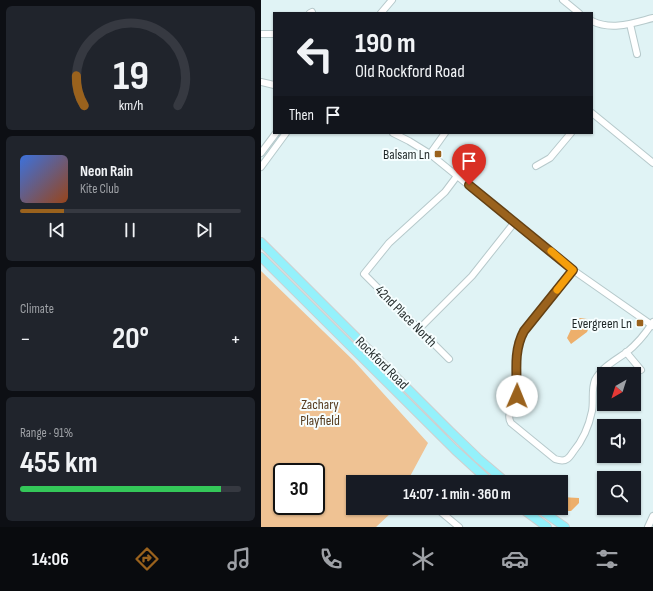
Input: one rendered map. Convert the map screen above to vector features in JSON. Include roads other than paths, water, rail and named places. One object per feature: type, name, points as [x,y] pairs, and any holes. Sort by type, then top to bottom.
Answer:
[{"type":"main road","points":[[261,237],[286,261],[289,270]]},
{"type":"main road","name":"Rockford Road","points":[[261,242],[455,436],[498,475]]},
{"type":"main road","name":"Rockford Road","points":[[261,257],[429,425],[483,475]]},
{"type":"main road","points":[[531,515],[547,527]]},
{"type":"main road","points":[[548,515],[565,527]]},
{"type":"street","points":[[382,12],[392,0]]},
{"type":"street","points":[[563,0],[578,12]]},
{"type":"street","points":[[593,22],[598,24],[615,26],[653,18]]},
{"type":"street","points":[[630,24],[637,54]]},
{"type":"street","points":[[261,34],[273,34]]},
{"type":"street","points":[[261,82],[273,85]]},
{"type":"street","points":[[593,114],[653,162]]},
{"type":"street","points":[[261,167],[285,134]]},
{"type":"street","points":[[395,134],[429,154],[573,270],[652,324],[647,332],[626,352],[607,366],[595,381],[589,423],[576,448],[567,460],[563,461],[555,459],[508,419],[517,396],[517,354],[520,338],[573,270]]},
{"type":"street","points":[[429,154],[444,134]]},
{"type":"street","points":[[536,166],[550,158],[570,134]]},
{"type":"street","points":[[261,153],[274,136],[278,144]]},
{"type":"street","name":"42nd Place North","points":[[449,359],[364,274],[389,243],[442,195],[457,176]]},
{"type":"street","points":[[419,329],[472,276],[514,222]]},
{"type":"street","points":[[626,352],[638,367]]},
{"type":"street","points":[[444,515],[459,527]]},
{"type":"street","points":[[648,527],[653,516]]},
{"type":"place","name":"Balsam Ln","points":[[438,154]]},
{"type":"place","name":"Evergreen Ln","points":[[640,323]]},
{"type":"park label","name":"Zachary Playfield","points":[[320,412]]}]
